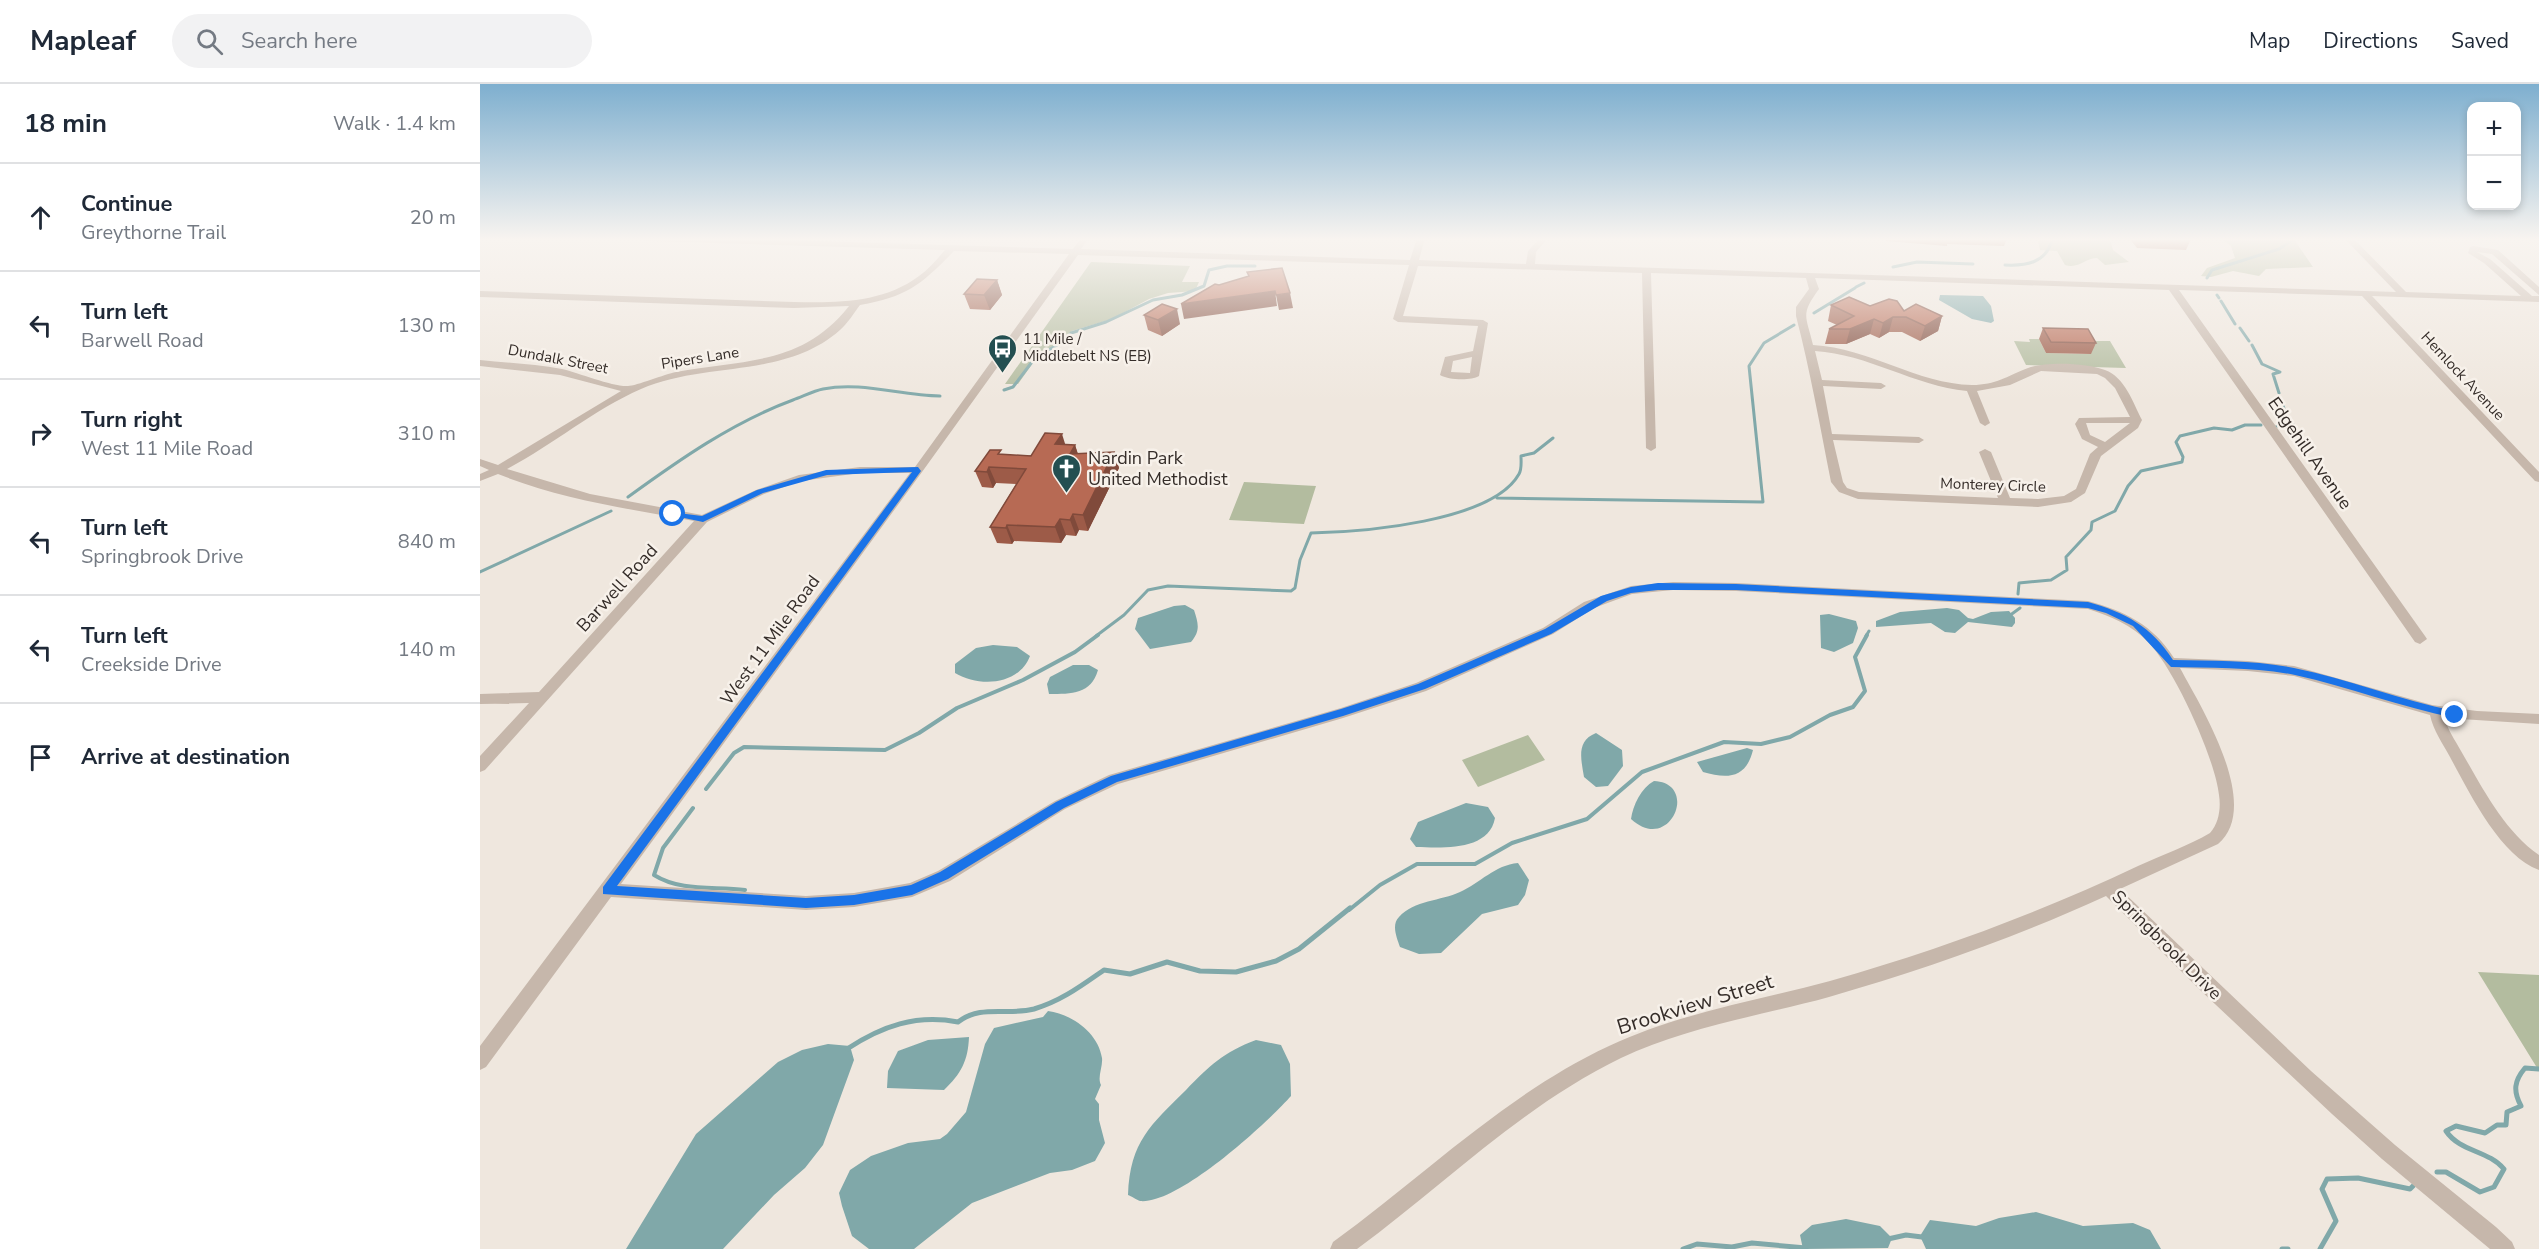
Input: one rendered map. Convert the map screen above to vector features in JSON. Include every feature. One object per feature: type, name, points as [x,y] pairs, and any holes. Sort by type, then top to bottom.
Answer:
[{"type":"street","points":[[480,294],[794,305],[857,303],[890,292]]},
{"type":"street","name":"West 11 Mile Road","points":[[480,1061],[918,470],[1045,292]]},
{"type":"street","points":[[1405,292],[1398,319],[1483,323],[1478,353]]},
{"type":"street","points":[[1647,292],[1651,448]]},
{"type":"street","name":"Monterey Circle","points":[[1812,292],[1801,307],[1801,316],[1818,383],[1837,482],[1844,490],[1858,495],[2006,502],[2052,502],[2067,499],[2081,491],[2090,466],[2104,446],[2134,426],[2137,420]]},
{"type":"street","name":"Edgehill Avenue","points":[[2176,292],[2420,639]]},
{"type":"street","points":[[2320,292],[2534,299]]},
{"type":"street","name":"Hemlock Avenue","points":[[2365,294],[2539,479]]},
{"type":"street","name":"Pipers Lane","points":[[480,478],[498,470],[630,390],[661,379],[752,365],[798,352],[820,342],[839,328],[857,303]]},
{"type":"street","points":[[1808,348],[1824,348],[1858,354],[1936,384],[1971,388],[2011,381],[2038,368],[2094,370],[2113,379],[2137,420]]},
{"type":"street","name":"Dundalk Street","points":[[480,363],[560,372],[630,390]]},
{"type":"street","points":[[1818,383],[1881,386]]},
{"type":"street","points":[[1971,388],[1984,423]]},
{"type":"street","points":[[2104,446],[2086,437],[2080,424],[2083,420],[2137,420]]},
{"type":"street","points":[[1827,437],[1919,440]]},
{"type":"street","points":[[1985,452],[2006,502]]},
{"type":"street","points":[[480,462],[531,484],[703,519]]},
{"type":"street","name":"Barwell Road","points":[[480,766],[703,519],[760,492],[799,478],[860,470],[918,470]]},
{"type":"street","name":"Springbrook Drive","points":[[607,890],[806,903],[854,900],[912,890],[944,876],[1060,805],[1114,779],[1343,713],[1421,687],[1548,631],[1616,593],[1643,588],[1736,587],[2088,605],[2109,611],[2136,624],[2160,647],[2171,663],[2216,756],[2227,794],[2226,817],[2215,838],[2108,888],[2188,969],[2375,1140],[2487,1231],[2505,1249]]},
{"type":"street","points":[[2171,663],[2217,664],[2292,671],[2455,715],[2539,719]]},
{"type":"street","points":[[480,699],[544,697]]},
{"type":"street","points":[[2436,711],[2439,724],[2488,807],[2519,847],[2539,863]]},
{"type":"street","name":"Brookview Street","points":[[1340,1249],[1527,1105],[1571,1076],[1615,1052],[1654,1036],[1832,989],[1902,967],[1991,936],[2108,888]]},
{"type":"green space","points":[[1070,292],[1177,292],[1149,299],[1112,319],[1072,331],[1035,360],[1018,384],[1005,384]]},
{"type":"green space","points":[[2029,339],[2039,339],[2046,353],[2090,354],[2083,341],[2110,341],[2126,368],[2026,365],[2014,341],[2030,342]]},
{"type":"green space","points":[[1244,482],[1316,486],[1304,524],[1229,520]]},
{"type":"green space","points":[[1528,735],[1545,760],[1478,787],[1462,760]]},
{"type":"green space","points":[[2478,972],[2539,975],[2539,1071]]},
{"type":"water","points":[[1940,295],[1983,296],[1991,306],[1994,321],[1991,323],[1972,319],[1939,300]]},
{"type":"water","points":[[1185,605],[1194,610],[1197,623],[1196,634],[1191,642],[1150,649],[1135,629],[1138,618],[1174,606]]},
{"type":"water","points":[[1947,608],[1959,610],[1968,618],[1973,619],[1991,612],[2009,611],[2015,618],[2015,623],[2012,627],[1968,622],[1955,633],[1945,632],[1931,623],[1876,627],[1876,621],[1900,612]]},
{"type":"water","points":[[1829,614],[1856,621],[1858,628],[1853,643],[1834,652],[1821,648],[1820,615]]},
{"type":"water","points":[[993,645],[1017,647],[1030,656],[1025,666],[1017,673],[998,681],[976,681],[955,673],[955,664],[976,648]]},
{"type":"water","points":[[1073,665],[1089,665],[1098,670],[1091,684],[1073,693],[1049,694],[1047,684],[1050,677]]},
{"type":"water","points":[[1596,733],[1622,750],[1623,766],[1608,786],[1596,787],[1584,777],[1581,751],[1585,741]]},
{"type":"water","points":[[1747,748],[1753,750],[1746,767],[1728,776],[1703,772],[1697,762]]},
{"type":"water","points":[[1654,781],[1668,785],[1675,793],[1677,803],[1668,823],[1658,829],[1645,828],[1631,819],[1638,797]]},
{"type":"water","points":[[1466,803],[1488,807],[1495,818],[1491,829],[1484,837],[1474,842],[1451,847],[1416,847],[1410,839],[1418,822]]},
{"type":"water","points":[[1518,863],[1529,880],[1525,895],[1518,905],[1482,914],[1441,953],[1419,954],[1400,947],[1395,924],[1405,911],[1420,904],[1453,895],[1502,867]]},
{"type":"water","points":[[1048,1011],[1074,1020],[1089,1032],[1102,1058],[1101,1085],[1095,1099],[1099,1104],[1099,1120],[1105,1143],[1095,1161],[1072,1170],[1050,1173],[972,1203],[914,1249],[869,1249],[852,1236],[839,1193],[850,1170],[871,1156],[908,1143],[940,1139],[947,1134],[966,1112],[985,1044],[994,1028],[1043,1017]]},
{"type":"water","points":[[969,1037],[962,1067],[944,1090],[887,1088],[888,1071],[898,1051],[928,1040]]},
{"type":"water","points":[[1256,1040],[1281,1045],[1290,1064],[1291,1096],[1243,1142],[1198,1177],[1156,1199],[1140,1201],[1128,1195],[1133,1161],[1138,1147],[1153,1124],[1210,1067],[1226,1055]]},
{"type":"water","points":[[828,1044],[850,1046],[854,1060],[823,1145],[805,1168],[774,1195],[723,1249],[626,1249],[696,1134],[778,1062],[802,1050]]},
{"type":"water","points":[[2036,1212],[2083,1226],[2133,1223],[2150,1230],[2161,1249],[1926,1249],[1920,1236],[1930,1220],[1976,1226],[1999,1218]]},
{"type":"water","points":[[1846,1219],[1880,1226],[1892,1238],[1888,1248],[1803,1249],[1800,1235],[1812,1225]]},
{"type":"building","points":[[965,292],[986,292],[984,295],[964,294]]},
{"type":"building","points":[[1201,292],[1265,292],[1181,304]]},
{"type":"building","points":[[1275,292],[1290,293],[1276,295]]},
{"type":"building","points":[[1849,297],[1870,306],[1889,299],[1897,301],[1904,311],[1916,304],[1942,316],[1925,326],[1906,317],[1893,317],[1883,323],[1874,319],[1850,329],[1829,329],[1854,316],[1831,305]]},
{"type":"building","points":[[1162,304],[1177,309],[1158,320],[1144,315]]},
{"type":"building","points":[[2043,328],[2088,329],[2096,343],[2051,342]]},
{"type":"building","points":[[1045,433],[1062,434],[1055,444],[1075,445],[1070,454],[1114,452],[1083,515],[1073,514],[1070,520],[1060,519],[1055,527],[1007,525],[1006,528],[990,527],[1026,469],[989,467],[987,472],[975,471],[990,450],[1001,450],[998,454],[1031,456]]},
{"type":"waterway","points":[[1004,390],[1013,387],[1035,358],[1062,342],[1071,333],[1106,322],[1153,300],[1188,292]]},
{"type":"waterway","points":[[1814,313],[1848,292]]},
{"type":"waterway","points":[[2221,301],[2235,324]]},
{"type":"waterway","points":[[1497,498],[1763,502],[1749,366],[1764,343],[1794,325]]},
{"type":"waterway","points":[[2240,328],[2249,341]]},
{"type":"waterway","points":[[2252,345],[2262,364],[2280,372],[2273,374],[2279,393]]},
{"type":"waterway","points":[[628,497],[687,456],[749,419],[815,391],[852,387],[940,396]]},
{"type":"waterway","points":[[2279,396],[2287,416]]},
{"type":"waterway","points":[[2277,426],[2293,424],[2290,421]]},
{"type":"waterway","points":[[2018,594],[2019,583],[2051,580],[2067,570],[2066,557],[2091,530],[2092,522],[2115,511],[2128,486],[2141,471],[2182,462],[2183,457],[2176,442],[2180,436],[2214,428],[2232,430],[2245,425],[2261,425]]},
{"type":"waterway","points":[[1096,636],[1124,615],[1148,590],[1168,586],[1291,591],[1295,588],[1300,560],[1311,533],[1392,527],[1455,513],[1482,503],[1504,490],[1519,474],[1521,456],[1534,453],[1553,438]]},
{"type":"waterway","points":[[480,572],[611,511]]},
{"type":"waterway","points":[[2009,616],[2020,608]]},
{"type":"waterway","points":[[1866,636],[1869,631]]},
{"type":"waterway","points":[[706,789],[734,753],[744,747],[885,750],[919,733],[957,708],[1023,680],[1075,652],[1098,635]]},
{"type":"waterway","points":[[1349,910],[1380,885],[1417,864],[1475,864],[1512,843],[1587,819],[1642,772],[1724,742],[1761,744],[1790,737],[1830,715],[1853,707],[1865,691],[1855,657],[1867,635]]},
{"type":"waterway","points":[[693,808],[663,848],[654,875],[675,884],[687,886],[745,890]]},
{"type":"waterway","points":[[847,1049],[873,1034],[900,1024],[928,1020],[958,1022],[976,1013],[1024,1011],[1044,1006],[1104,970],[1130,974],[1167,962],[1200,971],[1236,972],[1276,961],[1299,949],[1350,908]]},
{"type":"waterway","points":[[2437,1172],[2446,1172],[2480,1192],[2494,1187],[2504,1169],[2490,1158],[2459,1143],[2446,1131],[2456,1126],[2485,1133],[2497,1125],[2506,1125],[2507,1112],[2521,1106],[2516,1091],[2519,1077],[2525,1068],[2539,1069]]},
{"type":"waterway","points":[[2320,1249],[2336,1221],[2322,1189],[2327,1179],[2358,1178],[2410,1189],[2413,1186]]},
{"type":"waterway","points":[[1888,1239],[1906,1235],[1922,1237]]},
{"type":"waterway","points":[[1683,1249],[1697,1244],[1732,1247],[1752,1243],[1806,1248]]},
{"type":"waterway","points":[[2282,1249],[2288,1249]]},
{"type":"place","name":"11 Mile / Middlebelt NS (EB)","points":[[1002,374]]},
{"type":"place","name":"Nardin Park United Methodist","points":[[1067,494]]},
{"type":"route","points":[[673,514],[703,519],[760,492],[799,478],[826,473],[860,470],[918,470],[607,890],[806,903],[854,900],[912,890],[944,876],[1060,805],[1114,779],[1343,713],[1421,687],[1509,650],[1548,631],[1604,598],[1616,593],[1658,586],[1736,587],[2088,605],[2124,616],[2136,624],[2154,640],[2171,663],[2217,664],[2292,671],[2325,678],[2416,707],[2455,715]]}]
